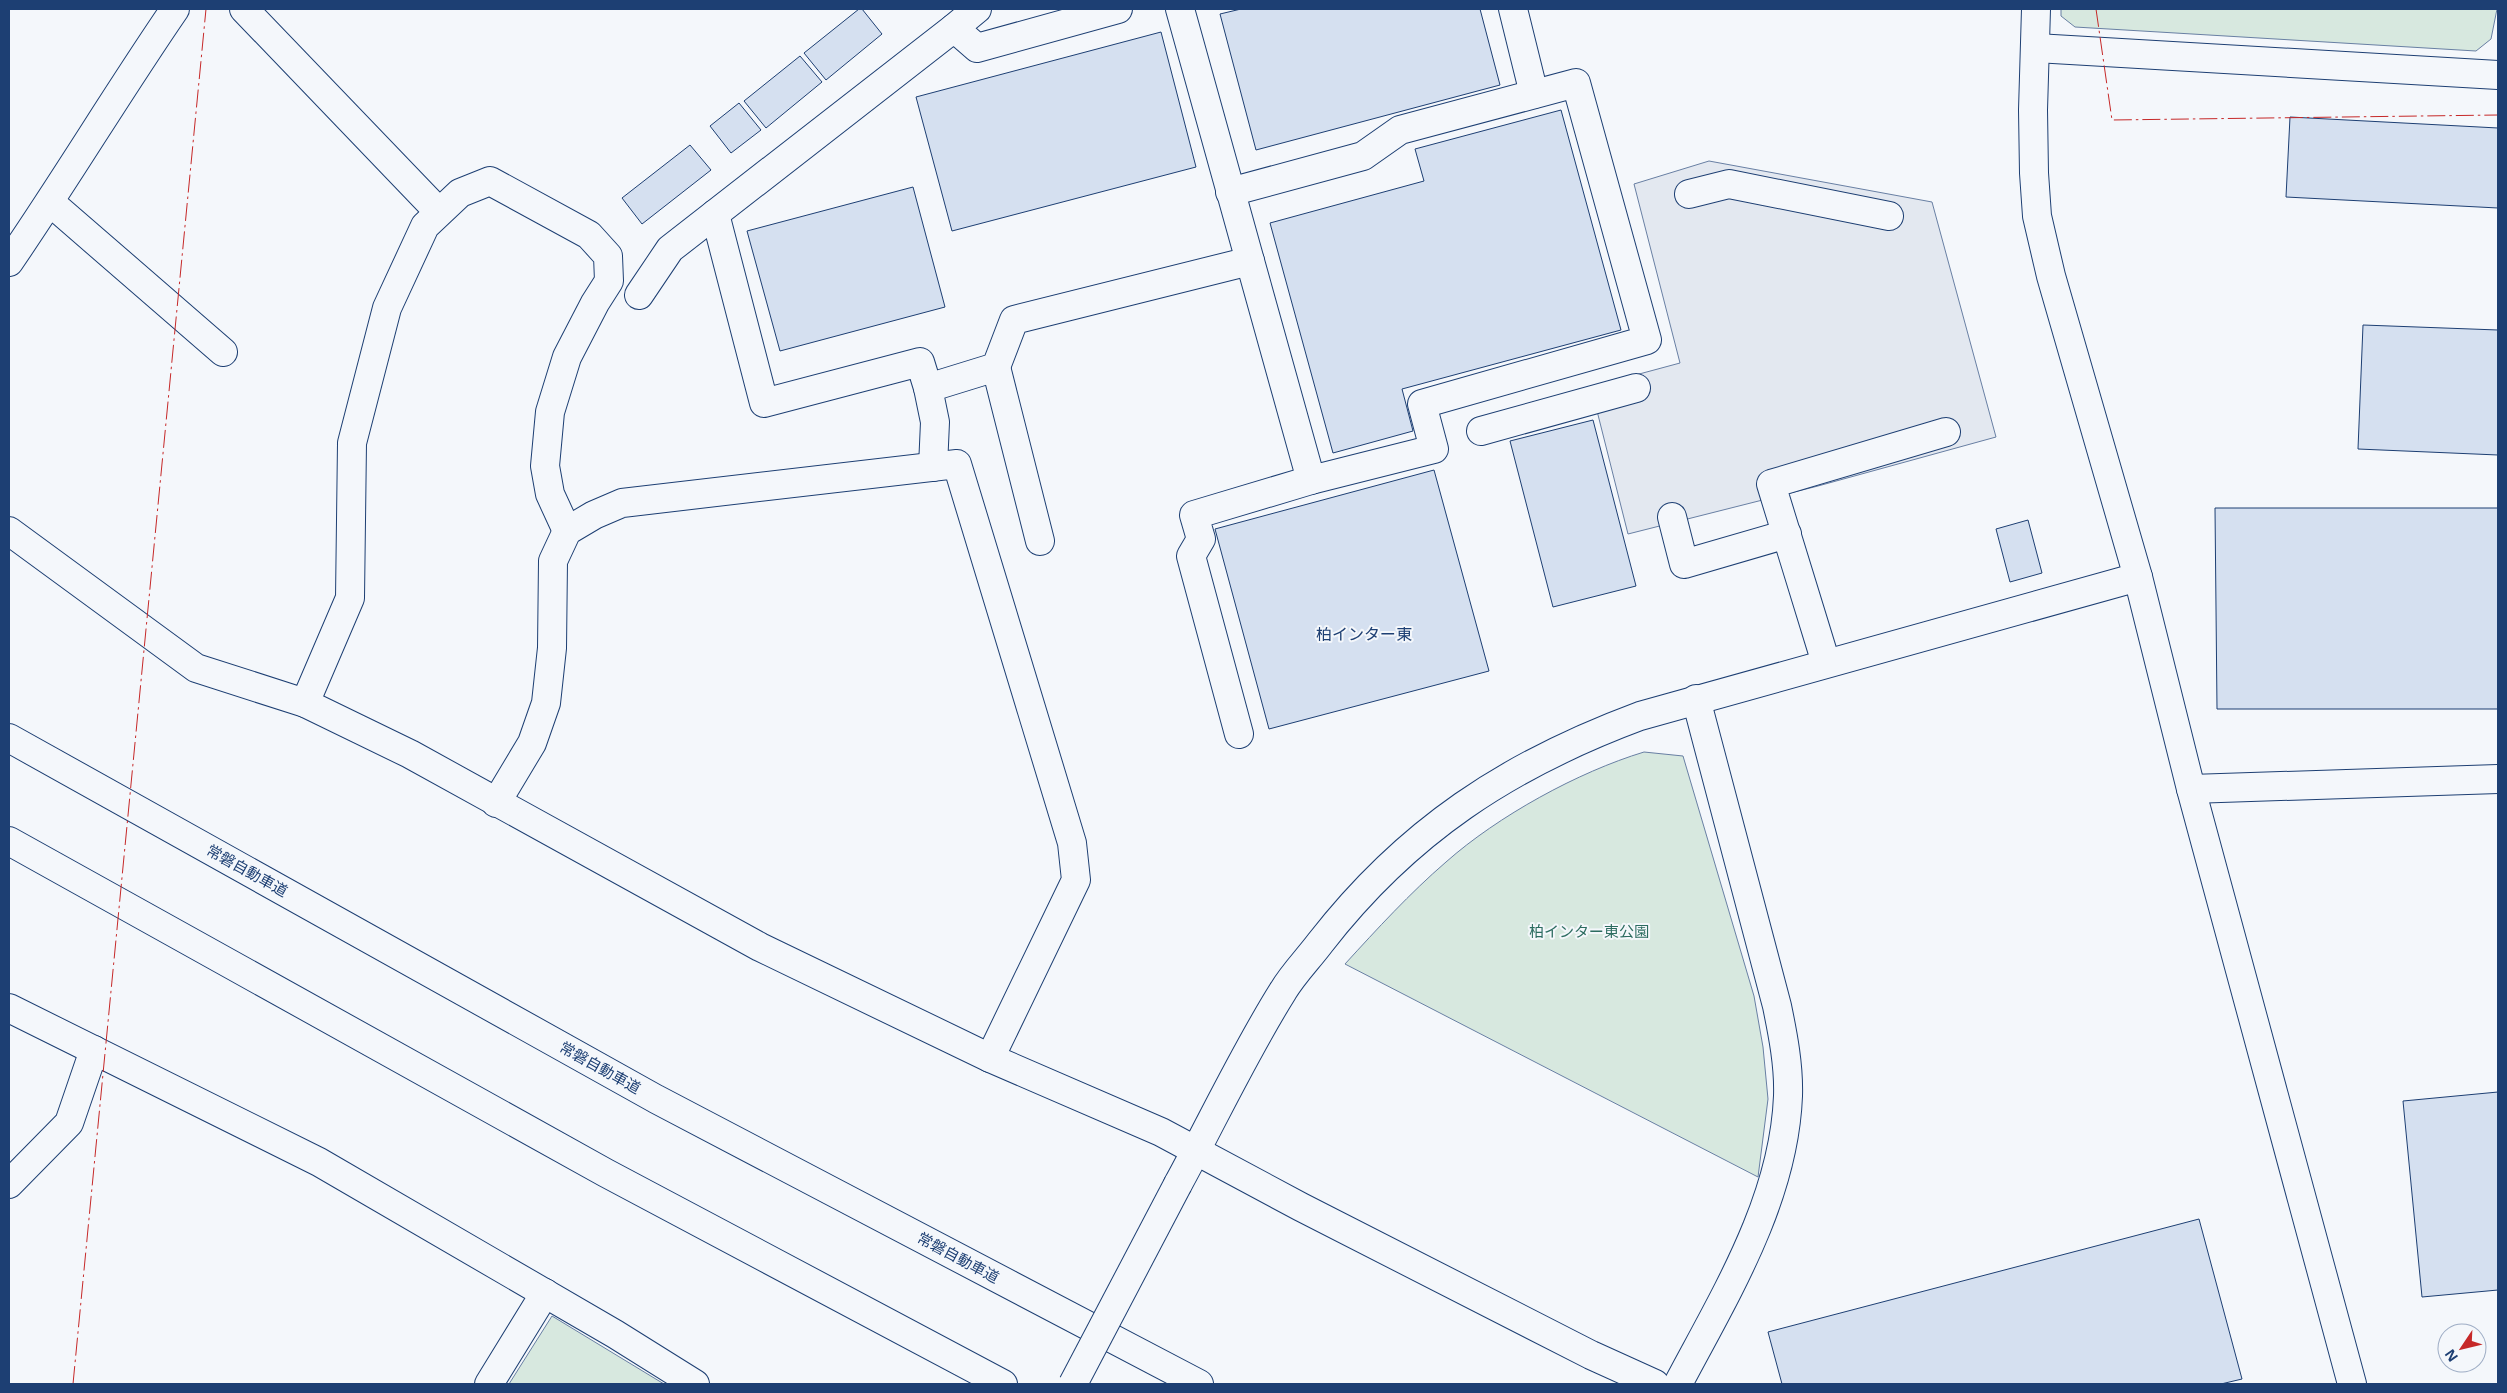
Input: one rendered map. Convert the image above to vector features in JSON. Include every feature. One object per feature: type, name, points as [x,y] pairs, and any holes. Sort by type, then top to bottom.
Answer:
[{"type":"main road","points":[[9,262],[50,202],[112,102],[175,9]]},
{"type":"main road","points":[[244,9],[438,211]]},
{"type":"main road","points":[[639,294],[670,249],[977,9]]},
{"type":"main road","points":[[954,28],[978,48],[1118,9]]},
{"type":"main road","points":[[1180,9],[1311,480]]},
{"type":"main road","points":[[1513,9],[1534,94]]},
{"type":"main road","points":[[2036,9],[2033,110],[2037,216],[2051,276],[2138,577],[2191,789],[2352,1384]]},
{"type":"main road","points":[[2036,48],[2498,75]]},
{"type":"main road","points":[[1230,192],[1363,156],[1400,130],[1576,83],[1647,340],[1422,404],[1434,449],[1311,480],[1194,515],[1201,539],[1191,556],[1239,734]]},
{"type":"main road","points":[[305,702],[350,598],[352,443],[387,308],[425,226],[438,211],[460,193],[490,182],[589,235],[608,256],[609,281],[595,303],[567,357],[550,412],[545,466],[550,494],[567,531]]},
{"type":"main road","points":[[1689,194],[1729,184],[1888,216]]},
{"type":"main road","points":[[50,202],[223,352]]},
{"type":"main road","points":[[715,214],[764,403],[920,362],[935,422],[933,467]]},
{"type":"main road","points":[[1040,541],[996,367],[1014,320],[1250,261]]},
{"type":"main road","points":[[928,388],[996,367]]},
{"type":"main road","points":[[1481,431],[1636,388]]},
{"type":"main road","points":[[1826,663],[1771,484],[1946,432]]},
{"type":"main road","points":[[496,803],[532,743],[546,703],[552,648],[553,561],[567,531],[622,503],[956,464],[1072,843],[1076,880],[990,1058]]},
{"type":"main road","points":[[1672,517],[1684,564],[1787,534]]},
{"type":"main road","points":[[9,531],[196,668],[305,702],[410,754],[760,947],[990,1058],[1161,1132],[1196,1152],[1582,1350],[1655,1384]]},
{"type":"main road","points":[[1073,1384],[1178,1184],[1284,990],[1337,922],[1392,863],[1445,817],[1482,792],[1534,762],[1590,734],[1696,699],[2138,577]]},
{"type":"main road","points":[[1678,1384],[1724,1296],[1755,1230],[1776,1175],[1785,1130],[1788,1095],[1786,1048],[1777,1006],[1696,699]]},
{"type":"main road","name":"常磐自動車道","points":[[9,738],[656,1099],[1199,1384]]},
{"type":"main road","points":[[2191,789],[2498,779]]},
{"type":"main road","points":[[9,841],[606,1173],[1003,1384]]},
{"type":"main road","points":[[9,1008],[319,1162],[615,1334],[695,1384]]},
{"type":"main road","points":[[9,1184],[69,1123],[94,1050]]},
{"type":"main road","points":[[489,1384],[545,1293]]},
{"type":"green space","points":[[2061,9],[2497,9],[2491,39],[2476,51],[2075,27],[2061,16]]},
{"type":"green space","name":"柏インター東公園","points":[[1644,752],[1683,756],[1754,996],[1763,1047],[1768,1099],[1758,1177],[1345,964],[1420,886],[1446,862],[1490,828],[1514,812],[1566,783]]},
{"type":"green space","points":[[552,1316],[664,1384],[509,1384]]},
{"type":"shaded area","points":[[1709,161],[1932,202],[1996,437],[1818,486],[1628,534],[1591,387],[1680,363],[1634,184]]},
{"type":"building","points":[[859,9],[862,9],[882,34],[826,80],[804,53]]},
{"type":"building","points":[[1241,9],[1480,9],[1500,85],[1256,150],[1220,14]]},
{"type":"building","points":[[1161,32],[1196,167],[952,231],[916,97]]},
{"type":"building","points":[[800,56],[822,82],[766,128],[744,101]]},
{"type":"building","points":[[739,103],[761,130],[731,153],[710,126]]},
{"type":"building","points":[[1561,110],[1621,330],[1402,389],[1413,431],[1333,453],[1270,223],[1424,181],[1415,149]]},
{"type":"building","points":[[2290,117],[2498,128],[2498,208],[2286,197]]},
{"type":"building","points":[[690,145],[711,170],[642,224],[622,198]]},
{"type":"building","points":[[913,187],[945,307],[780,351],[747,231]]},
{"type":"building","points":[[2363,325],[2498,330],[2498,455],[2358,449]]},
{"type":"building","points":[[1593,420],[1636,586],[1553,607],[1510,441]]},
{"type":"building","points":[[1434,470],[1489,671],[1269,729],[1215,529]]},
{"type":"building","points":[[2215,508],[2498,508],[2498,709],[2217,709]]},
{"type":"building","points":[[2028,520],[2042,573],[2010,582],[1996,529]]},
{"type":"building","points":[[2498,1092],[2498,1290],[2422,1297],[2403,1101]]},
{"type":"building","points":[[2199,1219],[2242,1379],[2221,1384],[1782,1384],[1768,1332]]},
{"type":"power","points":[[73,1384],[206,9]]},
{"type":"power","points":[[2096,9],[2112,120],[2498,115]]},
{"type":"district","name":"柏インター東","points":[[1364,634]]}]
